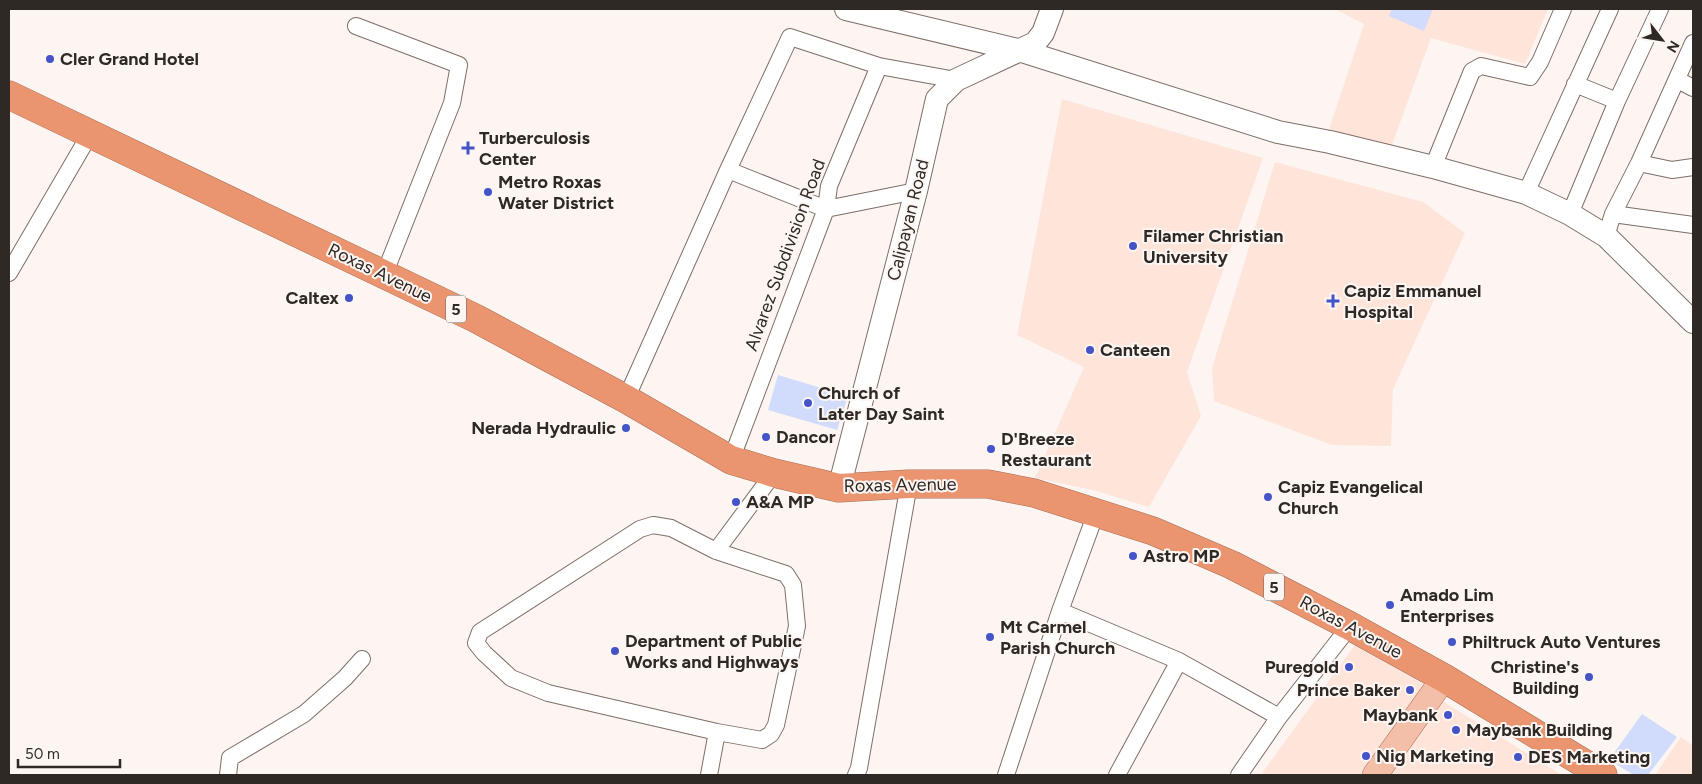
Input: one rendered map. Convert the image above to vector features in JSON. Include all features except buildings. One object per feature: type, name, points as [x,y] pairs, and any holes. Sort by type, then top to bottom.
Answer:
[{"type":"highway","name":"Roxas Avenue","points":[[9,95],[474,318],[626,399],[732,460],[774,473],[839,488],[909,484],[988,484],[1034,493],[1153,531],[1232,565],[1350,626],[1444,678],[1603,775]]},
{"type":"main road","points":[[1375,775],[1444,678]]},
{"type":"street","points":[[846,9],[1022,51],[1278,132],[1330,142],[1433,167],[1526,193],[1570,214],[1606,236],[1693,322]]},
{"type":"street","name":"Calipayan Road","points":[[839,488],[916,191],[937,99],[956,80],[982,66],[1022,51],[1035,43],[1043,33],[1052,9]]},
{"type":"street","points":[[1433,167],[1472,71],[1481,66],[1530,77],[1540,62],[1563,9]]},
{"type":"street","points":[[1526,193],[1610,9]]},
{"type":"street","points":[[1570,214],[1617,101],[1660,9]]},
{"type":"street","points":[[356,26],[459,65],[452,103],[384,275]]},
{"type":"street","points":[[626,399],[728,170],[790,37],[879,66],[956,80]]},
{"type":"street","points":[[1606,236],[1613,214],[1678,80],[1693,43]]},
{"type":"street","name":"Alvarez Subdivision Road","points":[[732,460],[826,209],[829,186],[879,66]]},
{"type":"street","points":[[1678,80],[1693,88]]},
{"type":"street","points":[[1575,84],[1617,101]]},
{"type":"street","points":[[9,273],[90,134]]},
{"type":"street","points":[[1639,163],[1672,170],[1693,168]]},
{"type":"street","points":[[728,170],[826,209],[916,191]]},
{"type":"street","points":[[1613,214],[1693,225]]},
{"type":"street","points":[[716,551],[774,473]]},
{"type":"street","points":[[856,775],[861,758],[909,484]]},
{"type":"street","points":[[1006,775],[1060,612],[1096,513]]},
{"type":"street","points":[[653,525],[671,528],[716,551],[786,574],[793,585],[797,626],[776,725],[771,734],[762,740],[718,732],[548,693],[511,678],[476,643],[480,632],[640,529],[653,525]]},
{"type":"street","points":[[1060,612],[1179,660],[1279,717]]},
{"type":"street","points":[[1239,775],[1279,717],[1350,626]]},
{"type":"street","points":[[228,775],[230,758],[304,714],[345,678],[362,659]]},
{"type":"street","points":[[1117,775],[1179,660]]},
{"type":"street","points":[[709,775],[718,732]]},
{"type":"shaded area","points":[[1335,9],[1548,9],[1525,64],[1431,38],[1390,150],[1328,133],[1364,24]]},
{"type":"shaded area","points":[[1392,9],[1433,9],[1424,31],[1389,16]]},
{"type":"shaded area","name":"Filamer Christian University","points":[[1062,99],[1263,158],[1187,372],[1201,416],[1149,507],[1093,490],[1035,478],[1084,367],[1017,335]]},
{"type":"shaded area","name":"Capiz Emmanuel Hospital","points":[[1275,162],[1423,202],[1465,233],[1393,389],[1391,446],[1332,445],[1214,401],[1212,368]]},
{"type":"shaded area","name":"Church of Later Day Saint","points":[[778,375],[848,396],[837,430],[768,410]]},
{"type":"shaded area","points":[[1355,645],[1428,687],[1367,775],[1266,775],[1262,773]]},
{"type":"shaded area","points":[[1441,700],[1562,775],[1390,775]]},
{"type":"shaded area","points":[[1642,714],[1677,737],[1648,775],[1634,775],[1609,760]]},
{"type":"shaded area","points":[[1681,737],[1693,746],[1693,775],[1655,775]]},
{"type":"place","name":"Cler Grand Hotel","points":[[50,59]]},
{"type":"place","name":"Turberculosis Center","points":[[468,148]]},
{"type":"place","name":"Metro Roxas Water District","points":[[488,192]]},
{"type":"place","name":"Filamer Christian University","points":[[1133,246]]},
{"type":"place","name":"Caltex","points":[[349,298]]},
{"type":"place","name":"Capiz Emmanuel Hospital","points":[[1333,301]]},
{"type":"place","name":"Canteen","points":[[1090,350]]},
{"type":"place","name":"Church of Later Day Saint","points":[[808,403]]},
{"type":"place","name":"Nerada Hydraulic","points":[[626,428]]},
{"type":"place","name":"Dancor","points":[[766,437]]},
{"type":"place","name":"D'Breeze Restaurant","points":[[991,449]]},
{"type":"place","name":"Capiz Evangelical Church","points":[[1268,497]]},
{"type":"place","name":"A&A MP","points":[[736,502]]},
{"type":"place","name":"Astro MP","points":[[1133,556]]},
{"type":"place","name":"Amado Lim Enterprises","points":[[1390,605]]},
{"type":"place","name":"Mt Carmel Parish Church","points":[[990,637]]},
{"type":"place","name":"Philtruck Auto Ventures","points":[[1452,642]]},
{"type":"place","name":"Department of Public Works and Highways","points":[[615,651]]},
{"type":"place","name":"Puregold","points":[[1349,667]]},
{"type":"place","name":"Christine's Building","points":[[1589,677]]},
{"type":"place","name":"Prince Baker","points":[[1410,690]]},
{"type":"place","name":"Maybank","points":[[1448,715]]},
{"type":"place","name":"Maybank Building","points":[[1456,730]]},
{"type":"place","name":"Nig Marketing","points":[[1366,756]]},
{"type":"place","name":"DES Marketing","points":[[1518,757]]}]
